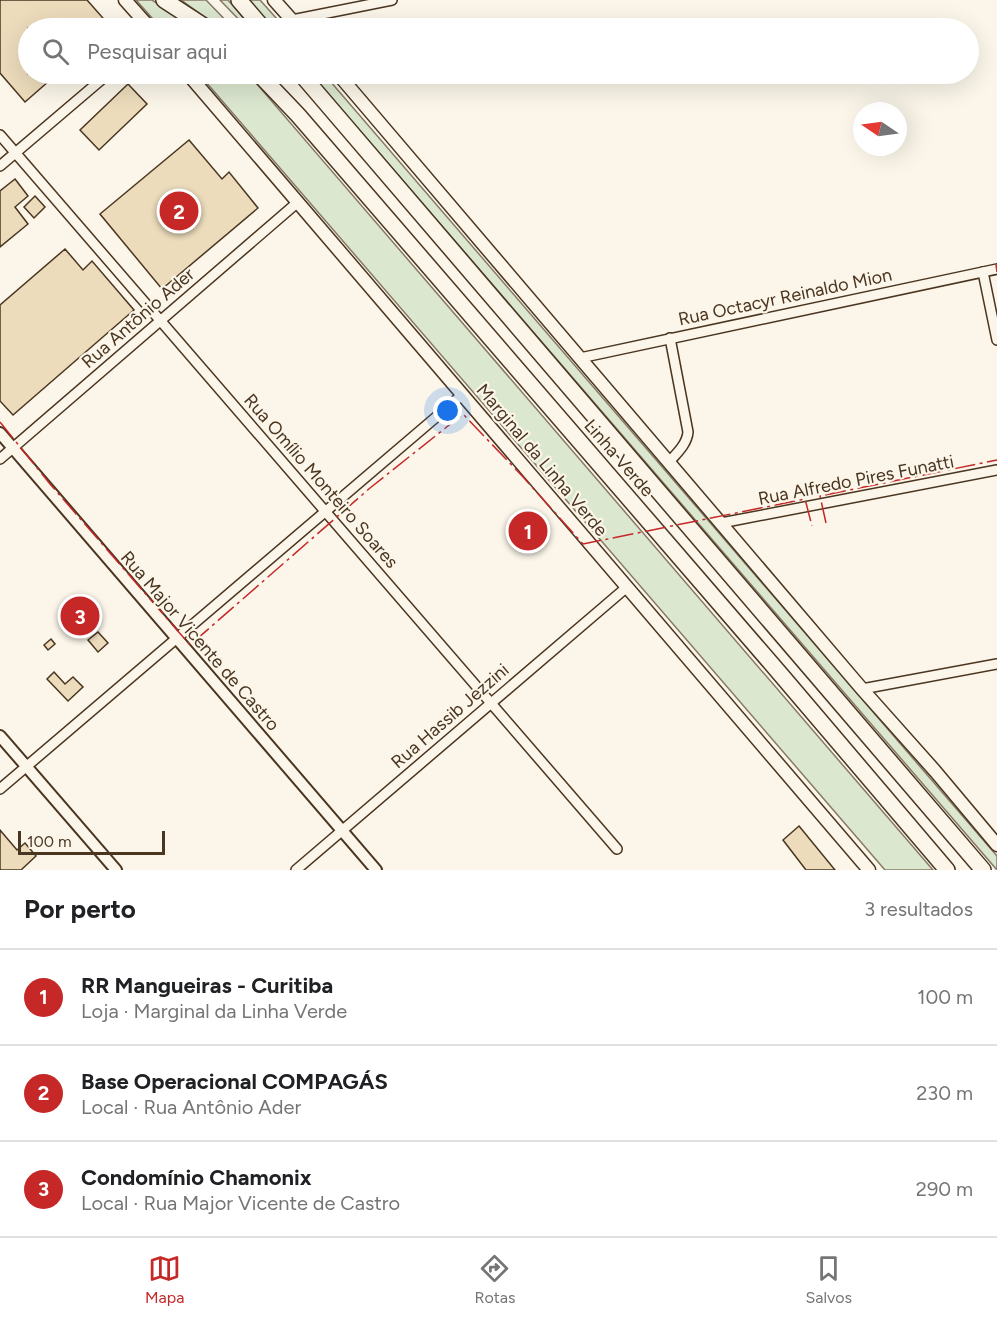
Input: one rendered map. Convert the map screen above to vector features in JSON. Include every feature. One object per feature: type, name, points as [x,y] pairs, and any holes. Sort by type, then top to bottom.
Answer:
[{"type":"highway","points":[[164,0],[192,18]]},
{"type":"highway","points":[[239,0],[254,18]]},
{"type":"highway","name":"Linha Verde","points":[[268,84],[306,124],[947,870]]},
{"type":"highway","name":"Linha Verde","points":[[311,84],[983,870]]},
{"type":"main road","points":[[126,0],[141,18]]},
{"type":"main road","points":[[274,0],[290,18]]},
{"type":"main road","name":"Marginal da Linha Verde","points":[[197,84],[869,870]]},
{"type":"main road","points":[[347,84],[997,845]]},
{"type":"street","points":[[319,18],[392,0]]},
{"type":"street","points":[[0,166],[96,84]]},
{"type":"street","name":"Rua Omílio Monteiro Soares","points":[[0,135],[617,849]]},
{"type":"street","name":"Rua Antônio Ader","points":[[0,459],[298,202]]},
{"type":"street","name":"Rua Octacyr Reinaldo Mion","points":[[580,358],[997,269]]},
{"type":"street","points":[[983,272],[997,340]]},
{"type":"street","points":[[669,462],[684,444],[688,432],[670,338]]},
{"type":"street","points":[[0,789],[462,394]]},
{"type":"street","name":"Rua Major Vicente de Castro","points":[[0,433],[376,870]]},
{"type":"street","name":"Rua Alfredo Pires Funatti","points":[[721,523],[997,470]]},
{"type":"street","name":"Rua Hassib Jezzini","points":[[296,870],[627,587]]},
{"type":"street","points":[[862,689],[997,664]]},
{"type":"street","points":[[0,736],[116,870]]},
{"type":"green space","points":[[136,0],[152,0],[180,18],[152,18]]},
{"type":"green space","points":[[181,0],[206,0],[223,18],[206,18]]},
{"type":"green space","points":[[220,0],[228,0],[243,18],[237,18]]},
{"type":"green space","points":[[248,0],[260,0],[276,18],[263,18]]},
{"type":"green space","points":[[208,84],[257,84],[933,870],[885,870]]},
{"type":"green space","points":[[320,84],[333,84],[997,856],[997,870]]},
{"type":"building","points":[[0,0],[87,0],[103,18],[18,18],[18,84],[46,84],[25,102],[0,73]]},
{"type":"building","points":[[128,84],[147,104],[99,150],[80,130]]},
{"type":"building","points":[[189,140],[222,179],[229,172],[258,208],[162,289],[100,214]]},
{"type":"building","points":[[15,179],[28,196],[15,207],[28,224],[0,247],[0,191]]},
{"type":"building","points":[[35,196],[45,207],[34,218],[24,207]]},
{"type":"building","points":[[65,249],[83,270],[92,261],[134,310],[13,415],[0,401],[0,305]]},
{"type":"building","points":[[90,599],[99,609],[71,634],[62,624]]},
{"type":"building","points":[[98,632],[108,643],[98,652],[88,640]]},
{"type":"building","points":[[51,639],[55,644],[48,650],[44,645]]},
{"type":"building","points":[[54,672],[65,684],[73,677],[83,687],[68,701],[47,679]]},
{"type":"building","points":[[799,826],[835,870],[806,870],[783,840]]},
{"type":"building","points":[[0,830],[17,850],[25,843],[36,856],[21,870],[0,870]]},
{"type":"power","points":[[997,265],[997,272]]},
{"type":"power","points":[[0,422],[50,484],[190,645],[370,488],[463,414],[583,544],[805,499],[812,526]]},
{"type":"power","points":[[826,523],[820,496],[997,460]]},
{"type":"place","name":"Base Operacional COMPAGÁS","points":[[179,211]]},
{"type":"place","name":"RR Mangueiras - Curitiba","points":[[528,531]]},
{"type":"place","name":"Condomínio Chamonix","points":[[80,616]]}]
